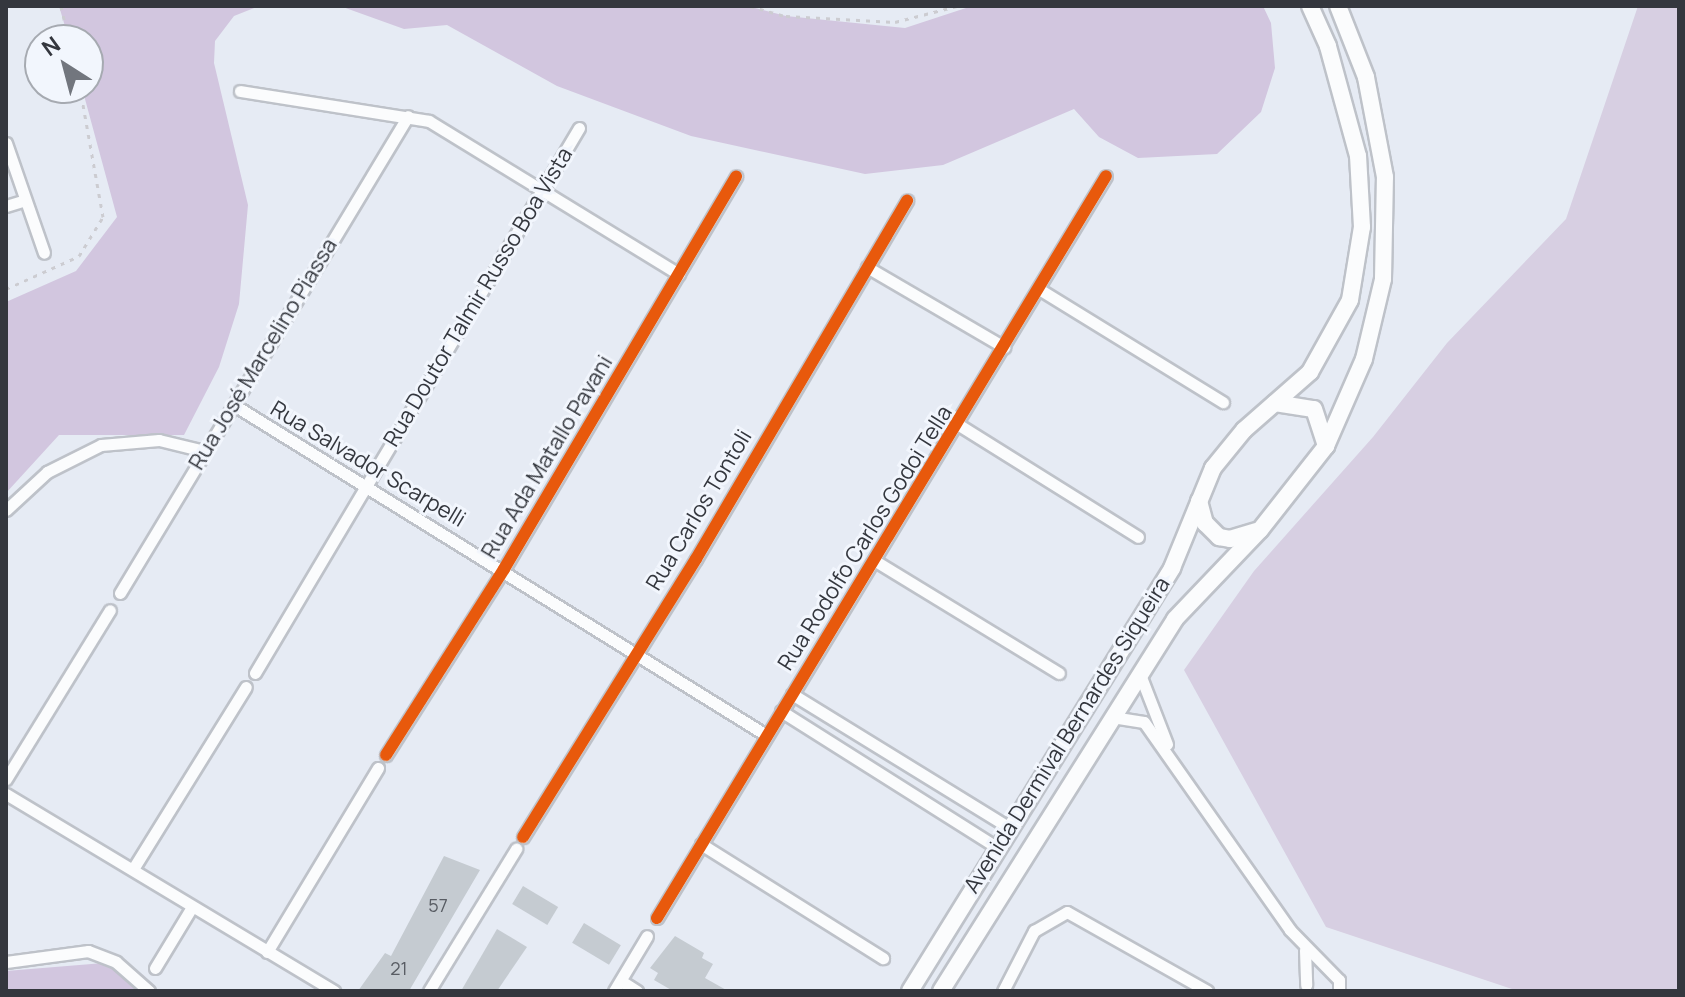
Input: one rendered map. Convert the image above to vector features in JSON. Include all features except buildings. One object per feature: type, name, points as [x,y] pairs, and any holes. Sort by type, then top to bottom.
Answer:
[{"type":"main road","name":"Avenida Dermival Bernardes Siqueira","points":[[910,991],[1008,827],[1172,568],[1213,468],[1275,403],[1310,372],[1335,334],[1350,300],[1362,227],[1358,156],[1328,46],[1310,6]]},
{"type":"main road","name":"Avenida Dermival Bernardes Siqueira","points":[[941,991],[1175,619],[1260,530],[1326,446],[1364,359],[1386,247],[1382,152],[1366,77],[1338,6]]},
{"type":"main road","points":[[1275,403],[1314,409],[1326,446]]},
{"type":"main road","points":[[1199,501],[1205,523],[1219,537],[1230,539],[1260,530]]},
{"type":"street","points":[[240,91],[408,116],[453,135],[540,192],[679,274]]},
{"type":"street","name":"Rua José Marcelino Piassa","points":[[120,593],[408,116]]},
{"type":"street","name":"Rua Doutor Talmir Russo Boa Vista","points":[[255,673],[579,128]]},
{"type":"street","points":[[6,143],[22,201],[44,253]]},
{"type":"street","name":"Rua Ada Matallo Pavani","points":[[386,755],[504,569],[736,176]]},
{"type":"street","name":"Rua Rodolfo Carlos Godoi Tella","points":[[657,918],[766,735],[877,562],[1106,176]]},
{"type":"street","points":[[6,206],[22,201]]},
{"type":"street","name":"Rua Carlos Tontoli","points":[[523,837],[635,650],[696,559],[907,201]]},
{"type":"street","points":[[867,267],[1004,347]]},
{"type":"street","points":[[1039,289],[1223,402]]},
{"type":"street","name":"Rua Salvador Scarpelli","points":[[234,405],[365,488],[635,650],[766,735]]},
{"type":"street","points":[[959,425],[1138,537]]},
{"type":"street","points":[[6,510],[47,472],[101,445],[159,440],[204,451]]},
{"type":"street","points":[[877,562],[1059,673]]},
{"type":"street","points":[[6,779],[110,610]]},
{"type":"street","points":[[1141,677],[1171,756]]},
{"type":"street","points":[[133,869],[246,687]]},
{"type":"street","points":[[792,694],[1008,827]]},
{"type":"street","points":[[781,711],[996,847]]},
{"type":"street","points":[[1112,717],[1144,722],[1303,946],[1339,980],[1339,991]]},
{"type":"street","points":[[267,952],[378,768]]},
{"type":"street","points":[[6,794],[334,991]]},
{"type":"street","points":[[701,844],[883,958]]},
{"type":"street","points":[[429,991],[516,849]]},
{"type":"street","points":[[155,968],[192,907]]},
{"type":"street","points":[[1003,991],[1034,931],[1067,912],[1207,991]]},
{"type":"street","points":[[637,991],[618,986],[647,936]]},
{"type":"street","points":[[1303,946],[1306,985]]},
{"type":"street","points":[[6,962],[88,951],[116,962],[149,991]]},
{"type":"path","points":[[750,6],[786,16],[895,22],[957,6]]},
{"type":"path","points":[[6,289],[79,256],[103,217],[83,104]]},
{"type":"shaded area","points":[[59,6],[259,6],[234,16],[215,41],[214,63],[248,205],[239,304],[219,367],[184,435],[59,435],[6,493],[6,302],[76,271],[117,217],[86,104],[104,104],[104,24],[64,24]]},
{"type":"shaded area","points":[[340,6],[747,6],[786,16],[905,28],[972,6],[1263,6],[1271,23],[1275,68],[1261,112],[1217,154],[1138,158],[1099,137],[1074,109],[943,165],[865,174],[691,136],[557,86],[447,25],[404,29]]},
{"type":"shaded area","points":[[1638,6],[1679,6],[1679,991],[1518,991],[1326,927],[1184,670],[1254,571],[1373,437],[1447,343],[1566,219]]},
{"type":"shaded area","points":[[116,962],[149,991],[6,991],[6,971]]},
{"type":"cycle path","points":[[386,755],[504,569],[736,176]]},
{"type":"cycle path","points":[[657,918],[1106,176]]},
{"type":"cycle path","points":[[523,837],[696,559],[907,201]]}]
